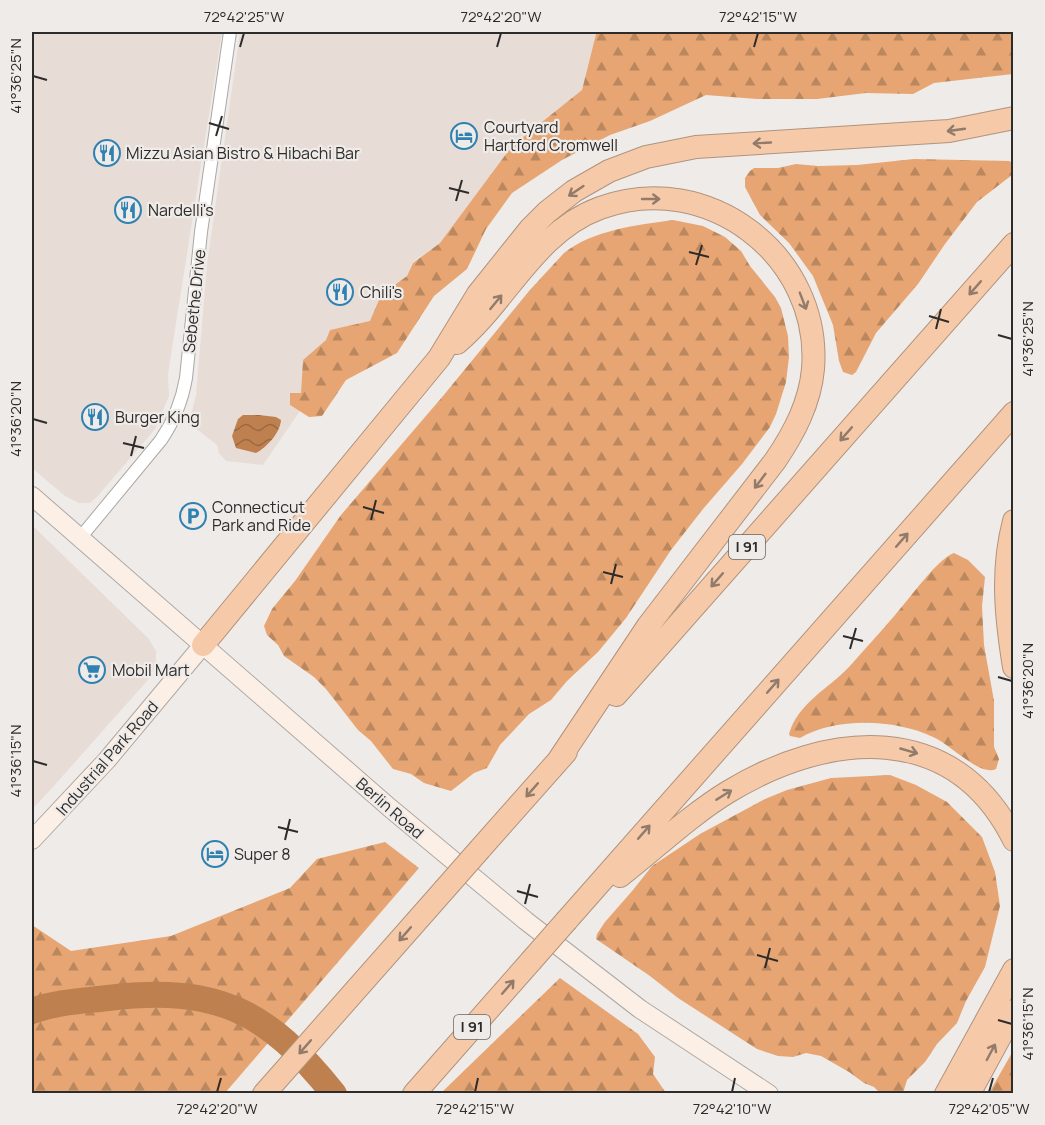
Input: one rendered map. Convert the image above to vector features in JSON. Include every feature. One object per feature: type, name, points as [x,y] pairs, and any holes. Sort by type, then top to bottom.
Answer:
[{"type":"highway","points":[[203,645],[440,358],[478,294],[530,228],[574,191],[609,171],[629,163],[666,152],[696,147],[949,131],[1014,118]]},
{"type":"highway","points":[[440,358],[475,328],[536,254],[562,228],[594,210],[631,200],[656,198],[693,204],[723,214],[745,226],[768,246],[787,269],[808,315],[813,351],[812,378],[806,403],[793,432],[775,461],[648,626],[558,761]]},
{"type":"highway","name":"I 91","points":[[264,1094],[1014,244]]},
{"type":"highway","name":"I 91","points":[[414,1093],[1014,413]]},
{"type":"highway","points":[[1014,521],[1005,579],[1014,667]]},
{"type":"highway","points":[[573,914],[687,820],[730,791],[786,764],[845,748],[877,746],[897,748],[920,754],[951,769],[968,780],[984,795],[998,812],[1014,840]]},
{"type":"highway","points":[[946,1094],[1014,970]]},
{"type":"highway","points":[[969,1094],[1014,1011]]},
{"type":"main road","name":"Berlin Road","points":[[32,496],[390,808],[562,950],[640,1009],[770,1094]]},
{"type":"main road","name":"Industrial Park Road","points":[[32,840],[107,760],[203,645]]},
{"type":"street","name":"Sebethe Drive","points":[[80,538],[161,440],[172,423],[182,397],[187,372],[201,232],[230,32]]},
{"type":"shaded area","points":[[32,32],[222,32],[168,374],[169,396],[155,429],[90,503],[79,503],[65,496],[32,468]]},
{"type":"shaded area","points":[[240,32],[596,33],[582,90],[515,144],[440,243],[413,262],[407,276],[381,295],[370,322],[330,330],[326,340],[303,360],[301,393],[290,393],[290,405],[300,411],[263,465],[226,461],[219,453],[217,445],[198,430],[188,426],[196,395],[207,264]]},
{"type":"shaded area","points":[[32,525],[148,638],[156,651],[156,667],[147,681],[32,809]]},
{"type":"green space","points":[[575,32],[1013,32],[1013,74],[934,83],[913,94],[866,93],[817,99],[757,99],[706,95],[650,121],[610,135],[562,160],[512,193],[486,229],[467,269],[434,296],[397,353],[346,380],[322,416],[309,417],[290,405],[290,393],[301,393],[303,360],[326,340],[330,330],[370,321],[381,295],[407,276],[413,263],[440,243],[512,146],[582,90],[596,34]]},
{"type":"green space","points":[[914,159],[1009,161],[1013,163],[1012,175],[977,202],[918,284],[876,333],[856,372],[852,375],[843,372],[833,325],[813,276],[789,243],[760,215],[745,187],[745,178],[754,168],[778,168],[796,164],[857,165]]},
{"type":"green space","points":[[673,220],[703,226],[725,237],[741,251],[781,308],[788,336],[789,357],[786,382],[770,427],[671,550],[626,618],[598,652],[567,681],[551,700],[529,714],[500,745],[487,768],[474,773],[451,791],[424,783],[411,774],[393,769],[326,689],[314,677],[284,656],[278,645],[267,635],[264,626],[272,609],[295,581],[341,515],[529,291],[564,253],[602,234]]},
{"type":"green space","points":[[954,553],[968,560],[985,577],[982,606],[984,645],[994,701],[994,747],[999,759],[996,769],[989,770],[974,764],[933,737],[918,731],[884,724],[831,726],[800,738],[790,736],[793,723],[806,705],[849,667],[930,573]]},
{"type":"green space","points":[[890,775],[916,785],[947,802],[982,837],[995,872],[1000,906],[985,967],[957,1023],[907,1080],[903,1093],[880,1093],[874,1087],[821,1056],[806,1053],[793,1057],[778,1056],[757,1049],[678,998],[596,939],[605,922],[652,866],[700,834],[765,799],[787,790],[831,778]]},
{"type":"green space","points":[[385,842],[419,868],[225,1093],[32,1093],[32,925],[71,951],[171,936],[290,888],[317,859]]},
{"type":"green space","points":[[560,978],[638,1034],[655,1057],[653,1074],[666,1093],[441,1093]]},
{"type":"green space","points":[[1013,1051],[1013,1093],[989,1093]]},
{"type":"water","points":[[243,415],[276,417],[281,420],[276,435],[256,453],[236,448],[232,436],[238,419]]},
{"type":"waterway","points":[[32,1011],[69,1002],[146,995],[179,996],[209,1001],[236,1010],[262,1023],[286,1042],[334,1094]]},
{"type":"place","name":"Courtyard Hartford Cromwell","points":[[464,136]]},
{"type":"place","name":"Mizzu Asian Bistro & Hibachi Bar","points":[[107,153]]},
{"type":"place","name":"Nardelli's","points":[[128,210]]},
{"type":"place","name":"Chili's","points":[[340,292]]},
{"type":"place","name":"Burger King","points":[[95,417]]},
{"type":"place","name":"Connecticut Park and Ride","points":[[193,516]]},
{"type":"place","name":"Mobil Mart","points":[[92,670]]},
{"type":"place","name":"Super 8","points":[[215,854]]}]
